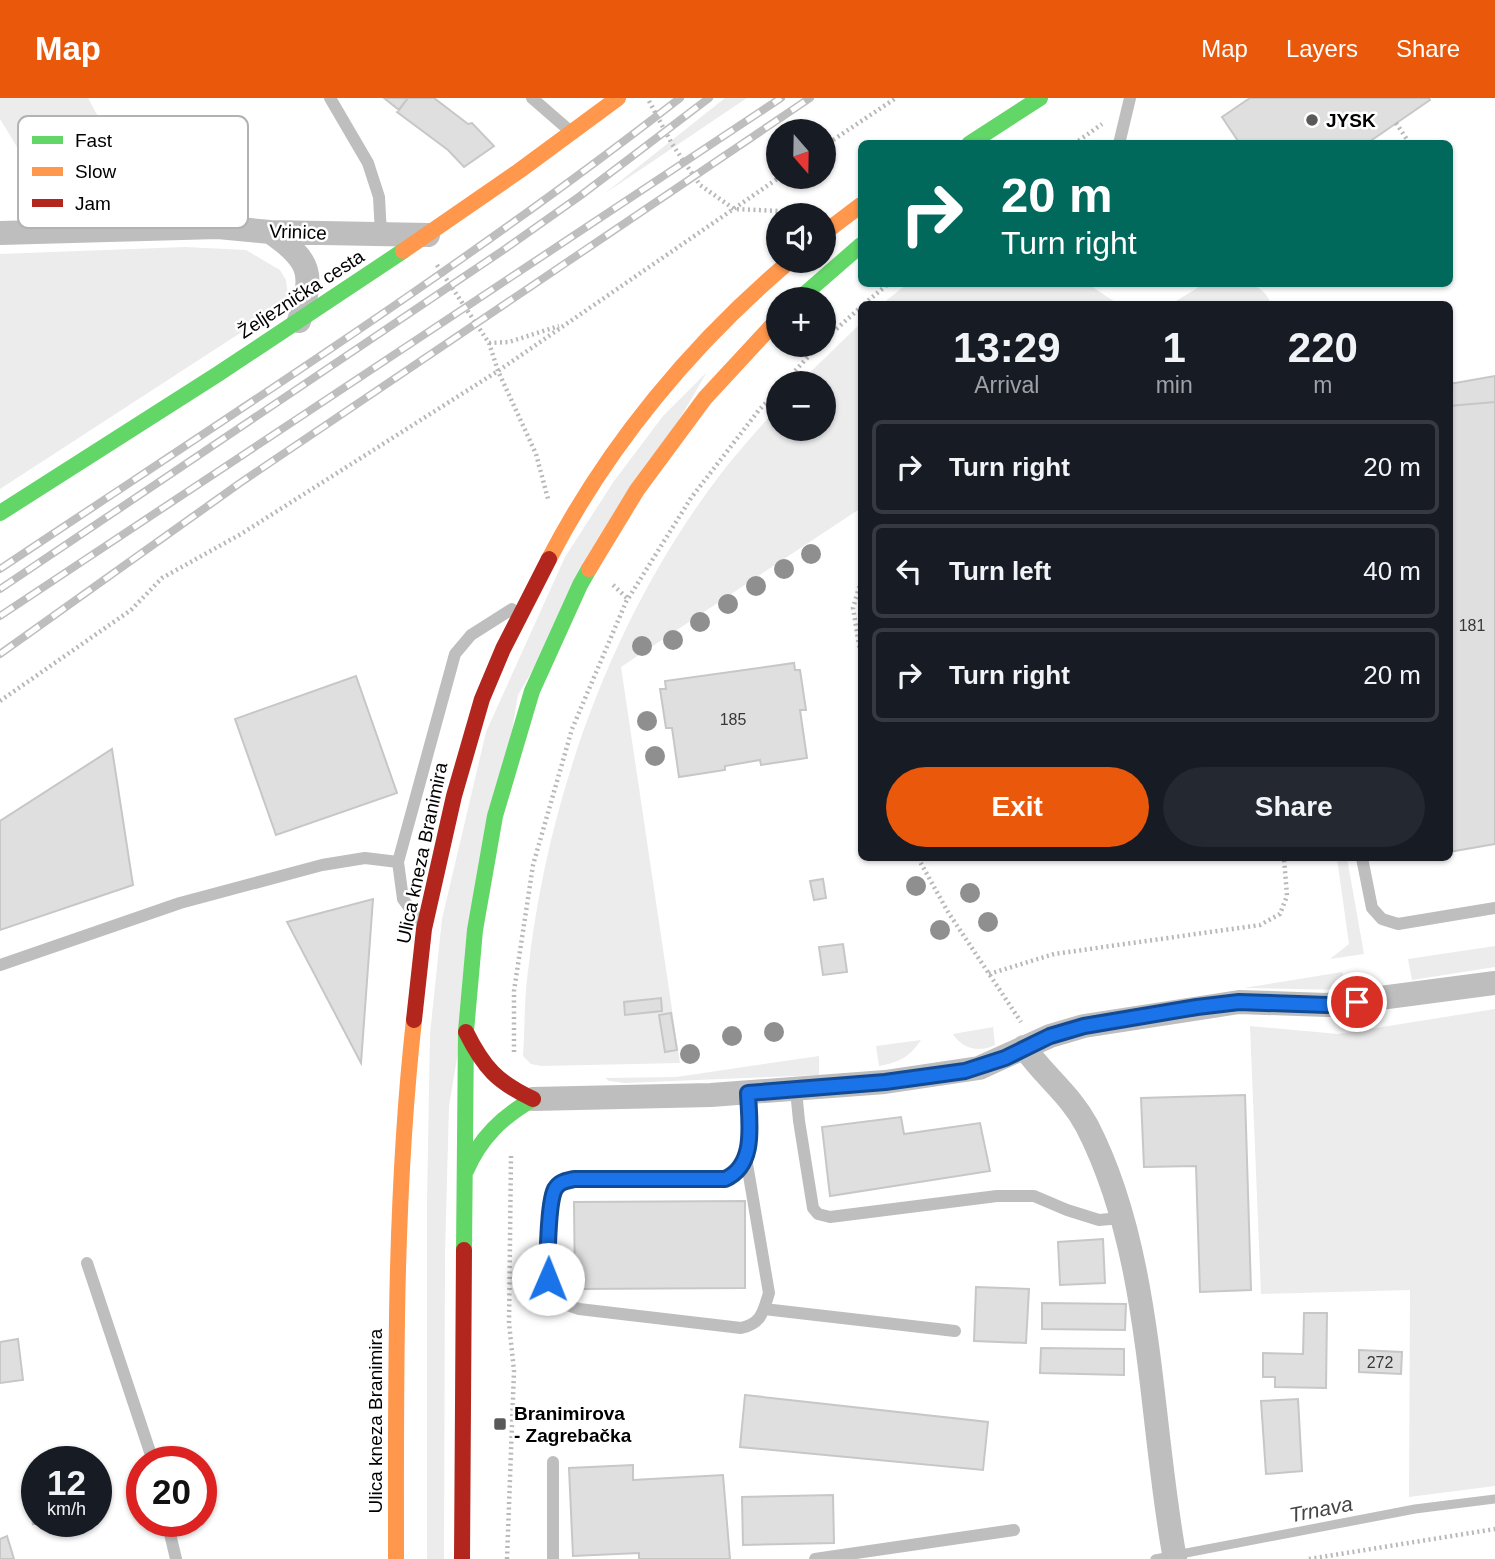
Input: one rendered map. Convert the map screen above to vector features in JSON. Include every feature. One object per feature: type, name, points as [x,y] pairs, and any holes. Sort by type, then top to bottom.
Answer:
[{"type":"main road","name":"Željeznička cesta","points":[[0,513],[424,238],[618,98]]},
{"type":"main road","points":[[977,140],[1040,98]]},
{"type":"main road","points":[[836,224],[858,207]]},
{"type":"main road","points":[[813,287],[858,248]]},
{"type":"main road","name":"Ulica kneza Branimira","points":[[396,1559],[396,1340],[404,1147],[424,929],[454,796],[482,699],[503,649],[564,533],[610,458],[679,370],[743,301],[776,273]]},
{"type":"main road","points":[[462,1559],[466,1031],[475,930],[495,816],[532,691],[580,584],[637,490],[705,398],[766,332]]},
{"type":"main road","points":[[466,1031],[489,1073],[499,1082],[533,1099]]},
{"type":"main road","points":[[464,1178],[473,1153],[484,1136],[510,1112],[533,1099]]},
{"type":"street","name":"Vrinice","points":[[0,233],[182,228]]},
{"type":"street","name":"Vrinice","points":[[228,228],[424,238]]},
{"type":"street","points":[[270,232],[295,249],[304,262],[308,292],[299,321]]},
{"type":"street","points":[[533,1099],[748,1093],[951,1074],[979,1068],[1050,1036],[1084,1026],[1239,1002],[1327,1005],[1495,983]]},
{"type":"street","points":[[1030,1045],[1037,1066],[1064,1091],[1086,1125],[1110,1178],[1146,1337],[1173,1548]]},
{"type":"lane","points":[[330,98],[368,163],[379,197],[381,234]]},
{"type":"lane","points":[[532,98],[572,133]]},
{"type":"lane","points":[[1120,140],[1130,98]]},
{"type":"lane","points":[[424,929],[403,899],[398,862],[455,654],[471,635],[530,598]]},
{"type":"lane","points":[[0,965],[180,902],[321,865],[365,858],[398,862]]},
{"type":"lane","points":[[1363,861],[1372,908],[1382,919],[1398,924],[1495,908]]},
{"type":"lane","points":[[796,1090],[813,1208],[818,1214],[830,1217],[997,1196],[1034,1196],[1099,1220],[1121,1218]]},
{"type":"lane","points":[[746,1158],[740,1169],[725,1179],[563,1181],[553,1193],[546,1260],[548,1279],[559,1302],[579,1309],[741,1328],[753,1325],[762,1315],[769,1293],[746,1158],[748,1093]]},
{"type":"lane","points":[[87,1263],[148,1446]]},
{"type":"lane","points":[[764,1309],[955,1331]]},
{"type":"lane","points":[[553,1462],[553,1559]]},
{"type":"lane","points":[[815,1559],[1014,1530]]},
{"type":"lane","points":[[171,1537],[176,1559]]},
{"type":"path","points":[[646,98],[672,144],[700,185],[734,209],[766,211]]},
{"type":"path","points":[[836,138],[896,98]]},
{"type":"path","points":[[1396,123],[1407,140]]},
{"type":"path","points":[[1079,140],[1100,125]]},
{"type":"path","points":[[0,701],[131,610],[162,578],[241,534],[498,371],[766,187]]},
{"type":"path","points":[[424,238],[489,343],[498,371],[536,454],[550,506],[564,533]]},
{"type":"path","points":[[868,301],[884,287]]},
{"type":"path","points":[[836,329],[858,310]]},
{"type":"path","points":[[489,343],[509,342],[537,335],[569,322]]},
{"type":"path","points":[[795,371],[809,357]]},
{"type":"path","points":[[514,1054],[514,991],[533,864],[572,729],[628,599],[691,498],[766,403]]},
{"type":"path","points":[[592,566],[628,599]]},
{"type":"path","points":[[858,591],[853,608],[858,639]]},
{"type":"path","points":[[920,861],[1030,1045]]},
{"type":"path","points":[[989,974],[1054,954],[1260,925],[1280,914],[1287,896],[1284,861]]},
{"type":"path","points":[[507,1559],[514,1371],[509,1323],[511,1145]]},
{"type":"path","points":[[1308,1559],[1495,1529]]},
{"type":"shaded area","points":[[0,98],[88,98],[98,116],[18,116],[18,149],[0,119]]},
{"type":"shaded area","points":[[725,98],[747,98],[604,194]]},
{"type":"shaded area","points":[[185,247],[246,250],[280,270],[286,280],[288,296],[274,311],[0,489],[0,254]]},
{"type":"shaded area","points":[[903,287],[1092,287],[1114,301],[886,301]]},
{"type":"shaded area","points":[[1199,287],[1256,287],[1269,301],[1176,301]]},
{"type":"shaded area","points":[[858,326],[858,510],[621,667],[680,1063],[531,1064],[523,1056],[525,1003],[538,904],[570,772],[592,708],[619,644],[649,584],[684,526],[766,421],[766,441],[836,441],[836,371],[811,371],[826,357],[836,357],[836,347]]},
{"type":"shaded area","points":[[707,372],[518,695],[449,1106],[445,1254],[444,1559],[427,1559],[430,1034],[442,919],[486,732],[565,557],[614,481],[663,416]]},
{"type":"shaded area","points":[[1337,861],[1348,861],[1364,954],[1330,959],[1349,944]]},
{"type":"shaded area","points":[[1495,946],[1495,967],[1412,980],[1408,959]]},
{"type":"shaded area","points":[[1342,972],[1348,990],[1244,988]]},
{"type":"shaded area","points":[[1495,1009],[1495,1486],[1409,1497],[1410,1290],[1261,1294],[1250,1026],[1338,1034]]},
{"type":"shaded area","points":[[993,1027],[995,1045],[983,1049],[966,1046],[953,1034]]},
{"type":"shaded area","points":[[921,1040],[903,1058],[879,1066],[876,1046]]},
{"type":"shaded area","points":[[819,1056],[819,1075],[625,1083],[605,1078],[676,1077]]},
{"type":"building","points":[[384,98],[408,98],[399,110]]},
{"type":"building","points":[[408,98],[434,98],[468,124],[472,123],[494,146],[464,167],[448,150],[397,112]]},
{"type":"building","name":"JYSK","points":[[1250,98],[1430,100],[1372,140],[1237,140],[1222,117]]},
{"type":"building","points":[[1495,376],[1495,402],[1453,406],[1453,383]]},
{"type":"building","points":[[1495,402],[1495,844],[1453,851],[1453,406]]},
{"type":"building","points":[[794,663],[795,670],[800,670],[806,710],[800,710],[807,758],[761,765],[760,760],[725,766],[725,770],[679,777],[672,728],[666,728],[660,689],[666,689],[665,681]]},
{"type":"building","points":[[356,676],[397,793],[276,835],[235,719]]},
{"type":"building","points":[[112,749],[133,885],[0,930],[0,821]]},
{"type":"building","points":[[823,879],[826,898],[814,900],[810,881]]},
{"type":"building","points":[[373,899],[361,1063],[287,922]]},
{"type":"building","points":[[843,944],[847,972],[823,975],[819,947]]},
{"type":"building","points":[[661,998],[662,1011],[625,1015],[624,1002]]},
{"type":"building","points":[[671,1013],[677,1050],[665,1052],[659,1015]]},
{"type":"building","points":[[1245,1095],[1251,1290],[1200,1292],[1196,1166],[1144,1167],[1141,1098]]},
{"type":"building","points":[[901,1117],[904,1134],[980,1123],[990,1171],[830,1196],[822,1127]]},
{"type":"building","points":[[745,1201],[745,1288],[575,1289],[574,1202]]},
{"type":"building","points":[[1103,1239],[1105,1283],[1060,1285],[1058,1242]]},
{"type":"building","points":[[976,1287],[1029,1289],[1026,1343],[974,1341]]},
{"type":"building","points":[[1042,1303],[1126,1304],[1125,1330],[1042,1329]]},
{"type":"building","points":[[1304,1313],[1327,1313],[1326,1388],[1275,1387],[1275,1377],[1263,1377],[1263,1353],[1303,1354]]},
{"type":"building","points":[[18,1339],[23,1380],[0,1383],[0,1342]]},
{"type":"building","points":[[1041,1348],[1124,1349],[1124,1375],[1040,1373]]},
{"type":"building","points":[[1359,1350],[1402,1352],[1401,1374],[1359,1372]]},
{"type":"building","points":[[745,1395],[988,1422],[983,1470],[740,1447]]},
{"type":"building","points":[[1298,1399],[1302,1471],[1266,1474],[1261,1401]]},
{"type":"building","points":[[633,1465],[633,1480],[723,1475],[730,1559],[639,1559],[639,1553],[573,1556],[569,1468]]},
{"type":"building","points":[[833,1495],[834,1543],[743,1545],[742,1497]]},
{"type":"building","points":[[7,1536],[14,1559],[0,1559],[0,1539]]},
{"type":"waterway","name":"Trnava","points":[[1155,1559],[1415,1509],[1495,1499]]},
{"type":"railway","points":[[0,569],[430,281],[680,98]]},
{"type":"railway","points":[[0,589],[505,249],[709,98]]},
{"type":"railway","points":[[0,616],[781,98]]},
{"type":"railway","points":[[0,654],[240,483],[810,98]]},
{"type":"traffic: fast","points":[[975,140],[1040,98]]},
{"type":"traffic: fast","points":[[813,287],[858,248]]},
{"type":"traffic: fast","points":[[0,513],[218,374],[403,251]]},
{"type":"traffic: fast","points":[[464,1250],[466,1031],[475,930],[495,816],[532,691],[589,569]]},
{"type":"traffic: fast","points":[[466,1171],[478,1148],[493,1129],[533,1099]]},
{"type":"traffic: slow","points":[[403,251],[618,98]]},
{"type":"traffic: slow","points":[[836,224],[858,207]]},
{"type":"traffic: slow","points":[[549,559],[598,476],[655,398],[720,326],[776,273]]},
{"type":"traffic: slow","points":[[589,569],[637,490],[705,398],[766,332]]},
{"type":"traffic: slow","points":[[396,1559],[396,1357],[400,1222],[407,1087],[414,1020]]},
{"type":"traffic: jam","points":[[414,1020],[424,929],[454,796],[482,699],[503,649],[549,559]]},
{"type":"traffic: jam","points":[[466,1032],[493,1073],[533,1099]]},
{"type":"traffic: jam","points":[[462,1559],[464,1250]]},
{"type":"place","name":"JYSK","points":[[1312,120]]},
{"type":"place","name":"Branimirova - Zagrebačka","points":[[500,1424]]},
{"type":"route","points":[[548,1279],[546,1260],[553,1193],[557,1186],[563,1181],[574,1179],[725,1179],[740,1169],[746,1158],[748,1093],[826,1088],[951,1074],[979,1068],[1050,1036],[1084,1026],[1197,1007],[1239,1002],[1327,1005],[1357,1002]]}]
